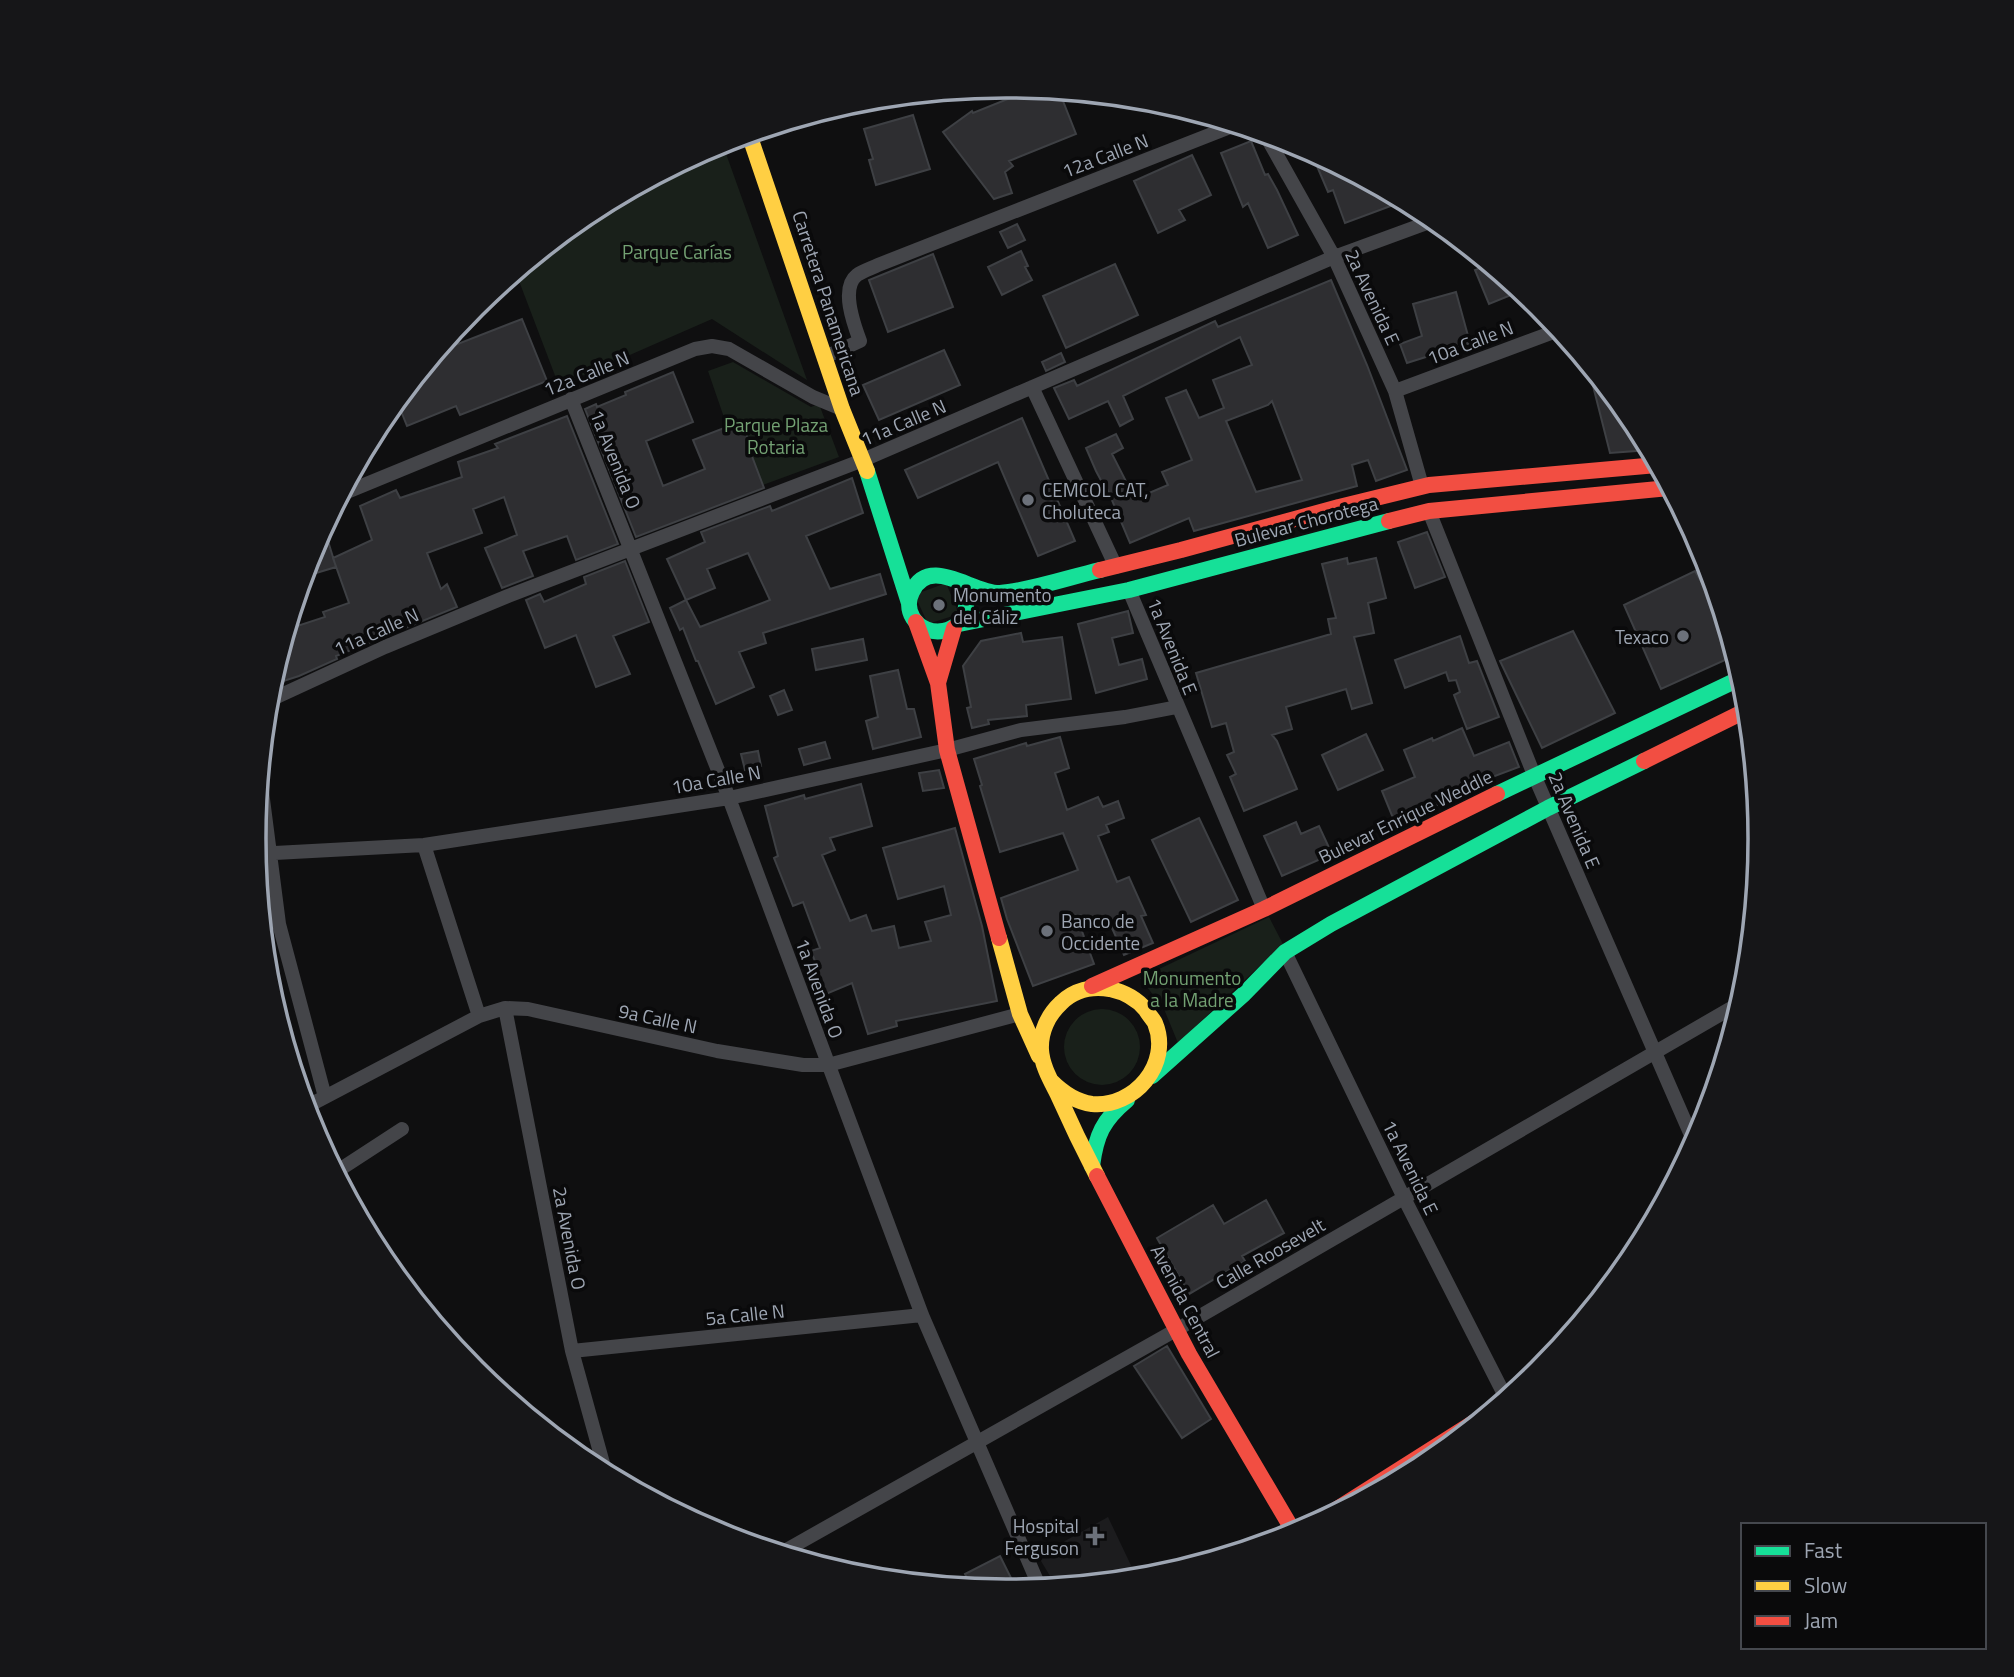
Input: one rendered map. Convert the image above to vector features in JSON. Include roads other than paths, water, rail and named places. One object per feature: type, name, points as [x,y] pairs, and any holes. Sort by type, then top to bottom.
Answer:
[{"type":"main road","name":"Carretera Panamericana","points":[[753,143],[842,408],[863,460],[909,603]]},
{"type":"main road","name":"Bulevar Chorotega","points":[[958,582],[978,590],[996,593],[1115,567],[1422,486],[1646,465]]},
{"type":"main road","name":"Carretera Panamericana","points":[[870,485],[899,544],[932,575]]},
{"type":"main road","name":"Bulevar Chorotega","points":[[956,626],[1129,590],[1429,510],[1659,489]]},
{"type":"main road","points":[[1313,515],[1320,539]]},
{"type":"main road","points":[[938,683],[956,626],[967,607],[967,598],[958,582],[950,577],[932,575],[915,585],[909,603],[910,613],[938,683],[947,751],[1020,1014],[1051,1081],[1065,1094],[1083,1102],[1101,1105],[1120,1102],[1137,1093]]},
{"type":"main road","points":[[915,622],[934,632],[944,632],[956,626]]},
{"type":"main road","name":"Bulevar Enrique Weddle","points":[[1086,989],[1264,909],[1534,775],[1730,683]]},
{"type":"main road","points":[[1092,1166],[1097,1133],[1103,1122],[1244,994],[1285,952],[1331,924],[1548,808],[1737,715]]},
{"type":"main road","points":[[1020,1014],[1086,989],[1105,988],[1125,993],[1141,1004],[1153,1020],[1158,1039],[1157,1059],[1150,1078]]},
{"type":"main road","points":[[1043,1065],[1041,1045],[1044,1027],[1053,1010],[1067,997]]},
{"type":"main road","name":"Avenida Central","points":[[1051,1081],[1175,1330],[1289,1523]]},
{"type":"street","name":"12a Calle N","points":[[825,357],[860,341],[851,318],[849,288],[858,275],[1222,130]]},
{"type":"street","name":"2a Avenida E","points":[[1273,147],[1334,257],[1395,391],[1422,486]]},
{"type":"street","name":"11a Calle N","points":[[281,695],[396,642],[631,548],[863,460],[1334,257],[1421,225]]},
{"type":"street","name":"10a Calle N","points":[[1395,391],[1549,334]]},
{"type":"street","name":"12a Calle N","points":[[355,489],[695,349],[712,346],[729,349],[813,397],[842,408]]},
{"type":"street","points":[[1032,387],[1115,567]]},
{"type":"street","name":"1a Avenida O","points":[[571,399],[729,798],[922,1315],[1036,1578]]},
{"type":"street","name":"2a Avenida E","points":[[1429,510],[1534,775],[1688,1129]]},
{"type":"street","name":"1a Avenida E","points":[[1129,590],[1264,909]]},
{"type":"street","name":"10a Calle N","points":[[267,854],[424,845],[729,798],[947,751],[1021,730],[1125,717],[1177,707]]},
{"type":"street","points":[[424,845],[479,1016]]},
{"type":"street","points":[[267,873],[325,1097]]},
{"type":"street","name":"1a Avenida E","points":[[1285,952],[1404,1198],[1501,1389]]},
{"type":"street","name":"9a Calle N","points":[[315,1102],[479,1016],[505,1008],[528,1009],[717,1051],[803,1065],[828,1065],[1020,1014]]},
{"type":"street","name":"2a Avenida O","points":[[505,1008],[572,1351],[601,1457]]},
{"type":"street","name":"Calle Roosevelt","points":[[791,1547],[1175,1330],[1727,1011]]},
{"type":"street","points":[[344,1167],[402,1129]]},
{"type":"street","name":"5a Calle N","points":[[572,1351],[922,1315]]},
{"type":"place","name":"CEMCOL CAT, Choluteca","points":[[1028,500]]},
{"type":"place","name":"Monumento del Cáliz","points":[[939,605]]},
{"type":"place","name":"Texaco","points":[[1683,636]]},
{"type":"place","name":"Banco de Occidente","points":[[1047,931]]},
{"type":"place","name":"Hospital Ferguson","points":[[1095,1536]]},
{"type":"park label","name":"Parque Carías","points":[[677,251]]},
{"type":"park label","name":"Parque Plaza Rotaria","points":[[776,435]]},
{"type":"park label","name":"Monumento a la Madre","points":[[1192,988]]}]
